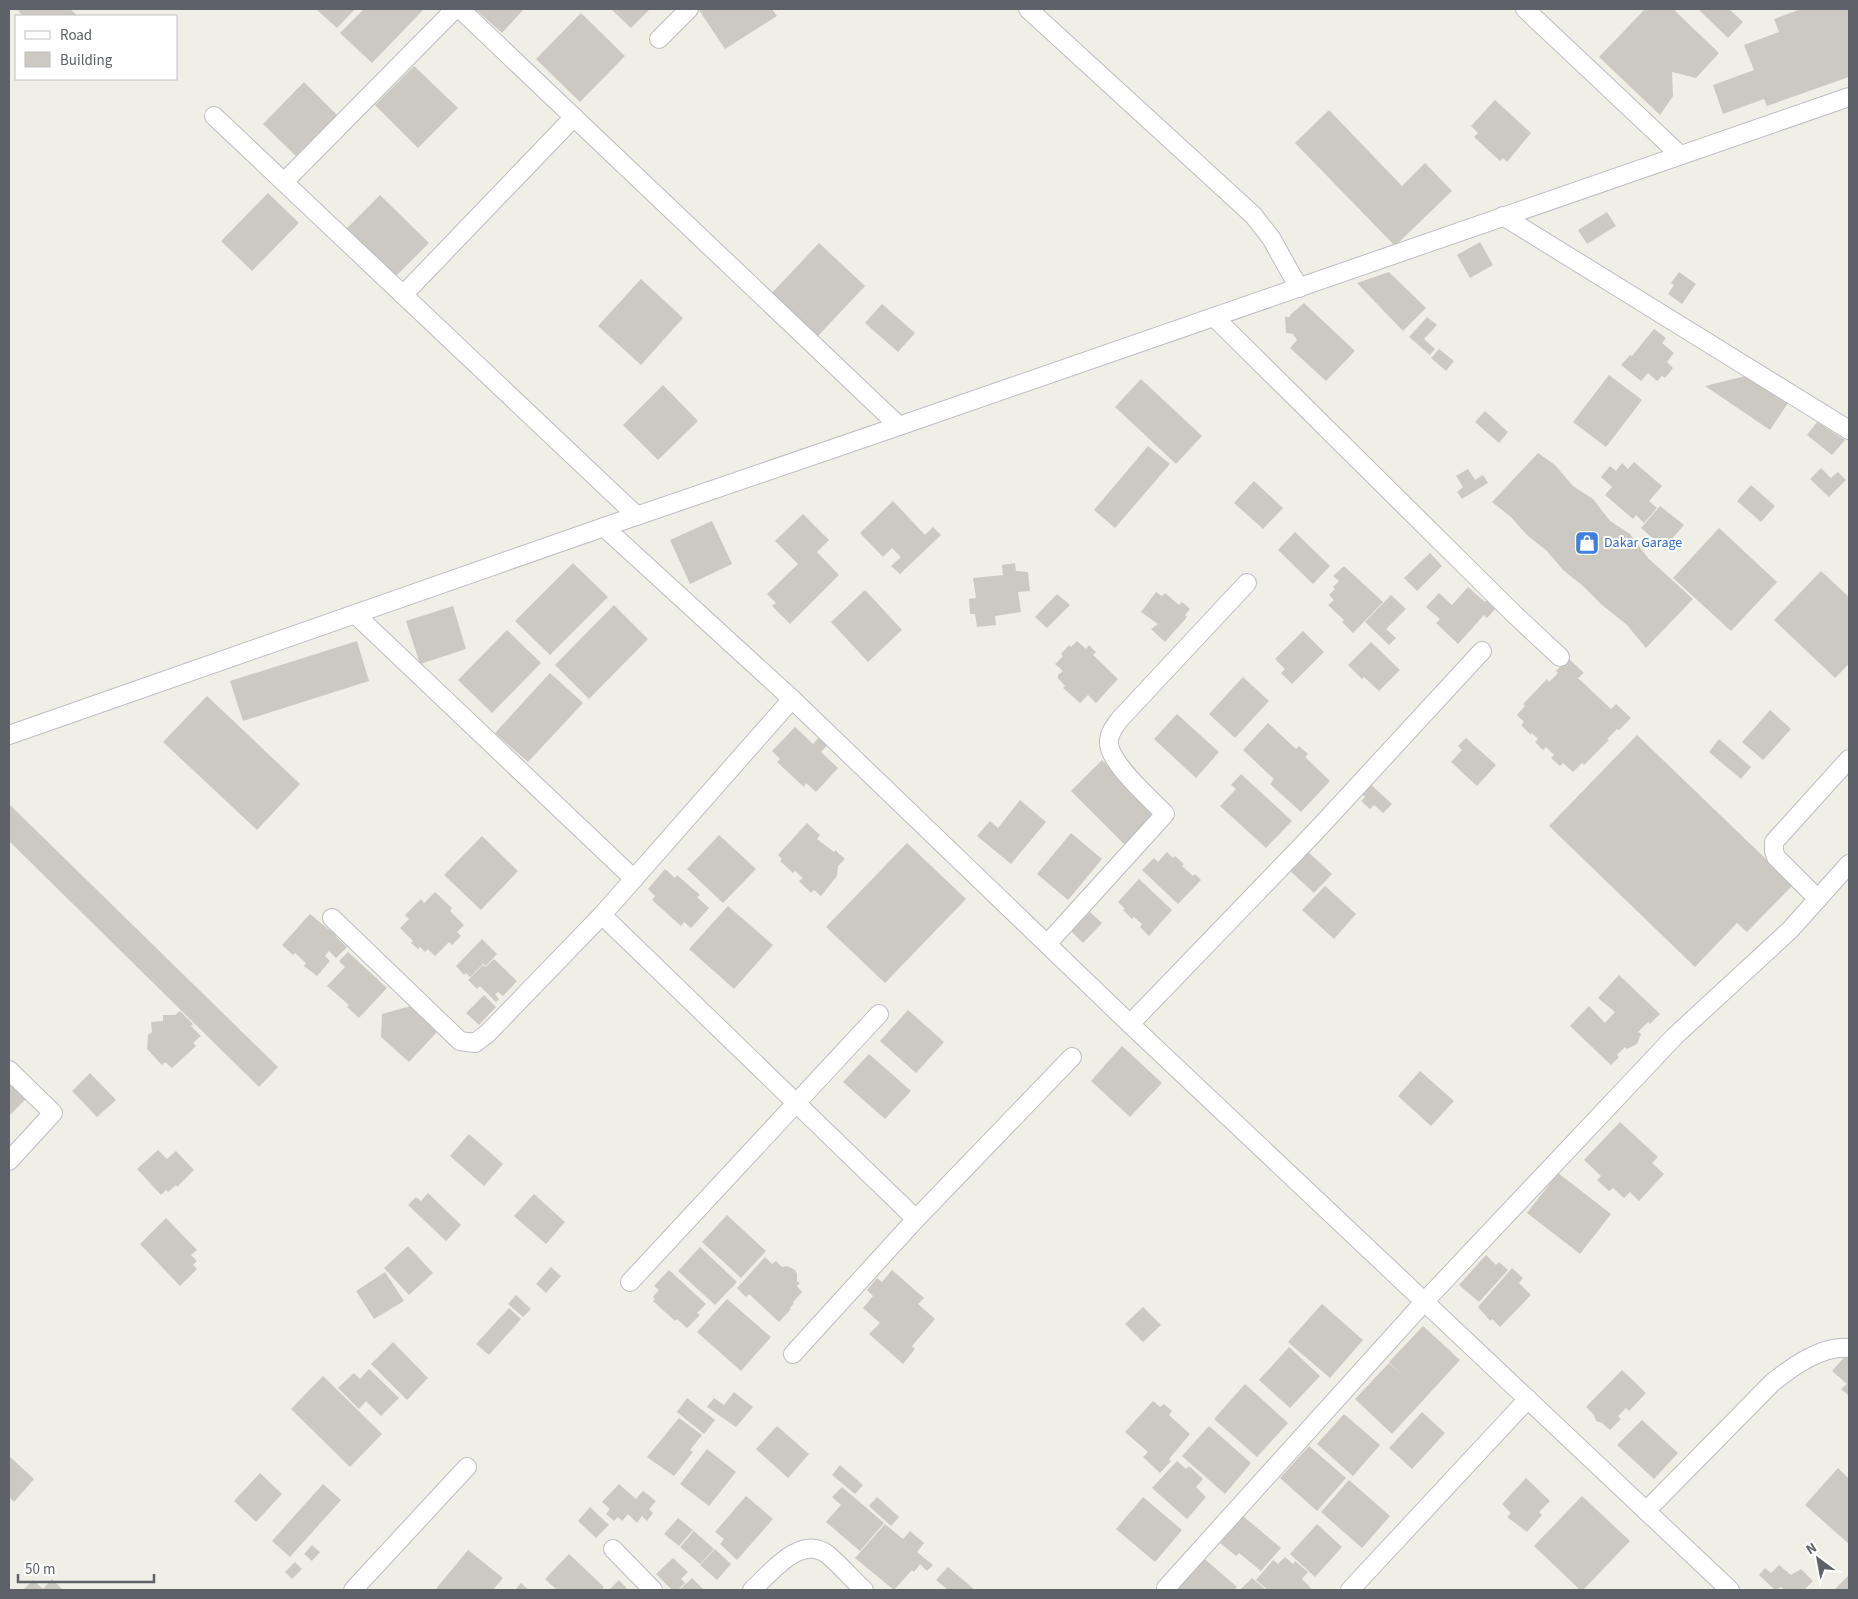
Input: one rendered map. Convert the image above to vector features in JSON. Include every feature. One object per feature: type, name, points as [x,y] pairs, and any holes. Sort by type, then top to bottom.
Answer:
[{"type":"street","points":[[284,182],[456,9]]},
{"type":"street","points":[[460,9],[899,426]]},
{"type":"street","points":[[658,39],[689,9]]},
{"type":"street","points":[[1028,9],[1253,215],[1271,238],[1299,288]]},
{"type":"street","points":[[1525,9],[1680,155]]},
{"type":"street","points":[[9,735],[604,527],[1849,97]]},
{"type":"street","points":[[214,116],[637,516]]},
{"type":"street","points":[[404,295],[574,117]]},
{"type":"street","points":[[1503,216],[1849,430]]},
{"type":"street","points":[[1214,317],[1514,614],[1560,657]]},
{"type":"street","points":[[604,527],[792,699],[1048,943],[1130,1024],[1730,1590]]},
{"type":"street","points":[[1048,943],[1164,814],[1118,765],[1110,753],[1108,742],[1111,732],[1127,712],[1248,583]]},
{"type":"street","points":[[356,615],[634,879]]},
{"type":"street","points":[[1130,1024],[1316,831],[1482,651]]},
{"type":"street","points":[[332,918],[460,1041],[475,1043],[488,1033],[602,915],[792,699]]},
{"type":"street","points":[[1818,899],[1776,857],[1774,842],[1849,759]]},
{"type":"street","points":[[1166,1588],[1425,1301],[1675,1036],[1790,930],[1849,864]]},
{"type":"street","points":[[602,915],[916,1219]]},
{"type":"street","points":[[630,1282],[879,1014]]},
{"type":"street","points":[[793,1354],[916,1219],[1072,1058]]},
{"type":"street","points":[[9,1070],[53,1113],[9,1161]]},
{"type":"street","points":[[1646,1511],[1772,1383],[1804,1361],[1823,1352],[1849,1348]]},
{"type":"street","points":[[1350,1590],[1528,1399]]},
{"type":"street","points":[[353,1590],[467,1467]]},
{"type":"street","points":[[752,1590],[788,1556],[812,1548],[826,1553],[864,1590]]},
{"type":"street","points":[[612,1549],[653,1590]]},
{"type":"building","points":[[21,9],[70,9],[77,15],[23,15],[18,11]]},
{"type":"building","points":[[316,9],[355,9],[337,28]]},
{"type":"building","points":[[364,9],[424,9],[372,63],[340,33]]},
{"type":"building","points":[[475,9],[524,9],[502,33]]},
{"type":"building","points":[[611,9],[650,9],[631,28]]},
{"type":"building","points":[[772,9],[777,16],[725,49],[699,10]]},
{"type":"building","points":[[1645,9],[1677,9],[1675,11],[1719,53],[1696,78],[1672,72],[1673,96],[1660,115],[1599,57]]},
{"type":"building","points":[[1698,9],[1729,9],[1743,22],[1728,38]]},
{"type":"building","points":[[1801,9],[1849,9],[1849,77],[1767,106],[1764,99],[1723,114],[1713,85],[1754,70],[1744,45],[1779,32],[1774,19]]},
{"type":"building","points":[[581,13],[625,56],[580,102],[536,59]]},
{"type":"building","points":[[414,66],[458,108],[418,148],[375,105]]},
{"type":"building","points":[[304,82],[337,115],[296,156],[263,124]]},
{"type":"building","points":[[1495,100],[1531,133],[1507,162],[1503,158],[1500,161],[1474,137],[1478,133],[1471,126]]},
{"type":"building","points":[[1329,110],[1402,186],[1425,163],[1452,191],[1395,246],[1295,143]]},
{"type":"building","points":[[268,193],[299,223],[252,271],[221,241]]},
{"type":"building","points":[[380,195],[429,243],[395,277],[346,229]]},
{"type":"building","points":[[1607,212],[1616,226],[1587,244],[1578,230]]},
{"type":"building","points":[[1480,242],[1493,265],[1470,278],[1457,255]]},
{"type":"building","points":[[819,243],[865,286],[818,336],[772,293]]},
{"type":"building","points":[[1389,272],[1426,308],[1403,331],[1357,283]]},
{"type":"building","points":[[1679,272],[1696,284],[1682,304],[1668,294],[1674,285],[1671,283]]},
{"type":"building","points":[[641,279],[683,318],[641,365],[598,326]]},
{"type":"building","points":[[1304,303],[1355,351],[1326,381],[1290,348],[1297,340],[1293,334],[1286,333],[1285,317],[1290,317]]},
{"type":"building","points":[[882,304],[915,333],[898,352],[865,323]]},
{"type":"building","points":[[1427,317],[1437,325],[1424,339],[1435,349],[1430,355],[1409,337]]},
{"type":"building","points":[[1654,329],[1666,338],[1662,343],[1674,353],[1667,362],[1673,368],[1665,378],[1662,376],[1657,381],[1648,373],[1641,381],[1621,365],[1630,355],[1632,356]]},
{"type":"building","points":[[1439,349],[1454,361],[1446,371],[1431,358]]},
{"type":"building","points":[[1609,375],[1642,400],[1606,447],[1573,422]]},
{"type":"building","points":[[1745,376],[1788,403],[1770,430],[1705,386]]},
{"type":"building","points":[[1141,379],[1202,436],[1176,464],[1115,407]]},
{"type":"building","points":[[663,385],[698,421],[658,460],[623,425]]},
{"type":"building","points":[[1485,411],[1508,432],[1499,443],[1475,422]]},
{"type":"building","points":[[1817,422],[1845,440],[1832,455],[1807,435]]},
{"type":"building","points":[[1148,446],[1170,464],[1115,528],[1094,510]]},
{"type":"building","name":"Dakar Garage","points":[[1538,453],[1555,465],[1573,486],[1593,499],[1610,521],[1630,534],[1648,558],[1693,599],[1646,648],[1627,625],[1563,570],[1547,551],[1492,502]]},
{"type":"building","points":[[1634,462],[1662,486],[1649,501],[1657,508],[1644,523],[1636,515],[1633,519],[1605,495],[1612,487],[1601,477],[1610,466],[1616,471],[1622,463],[1628,469]]},
{"type":"building","points":[[1821,468],[1831,478],[1838,472],[1846,480],[1829,497],[1810,479]]},
{"type":"building","points":[[1468,469],[1475,480],[1483,475],[1488,483],[1462,499],[1457,492],[1463,487],[1456,476]]},
{"type":"building","points":[[1254,481],[1283,508],[1263,529],[1234,503]]},
{"type":"building","points":[[1751,485],[1775,506],[1761,522],[1737,501]]},
{"type":"building","points":[[893,501],[925,535],[933,527],[941,535],[900,574],[891,566],[901,557],[892,548],[883,557],[860,533]]},
{"type":"building","points":[[1660,506],[1684,525],[1664,548],[1641,528]]},
{"type":"building","points":[[803,514],[829,540],[817,552],[839,575],[790,624],[772,606],[776,603],[767,594],[798,564],[775,541]]},
{"type":"building","points":[[712,521],[732,564],[690,584],[670,540]]},
{"type":"building","points":[[1719,528],[1777,582],[1731,631],[1673,578]]},
{"type":"building","points":[[1295,532],[1330,566],[1313,584],[1278,550]]},
{"type":"building","points":[[1430,553],[1442,566],[1417,591],[1404,578]]},
{"type":"building","points":[[573,563],[608,597],[550,655],[515,621]]},
{"type":"building","points":[[1015,563],[1016,571],[1028,572],[1030,591],[1018,592],[1021,612],[995,616],[996,625],[977,627],[975,614],[970,614],[969,599],[976,598],[973,578],[1003,575],[1002,565]]},
{"type":"building","points":[[1344,566],[1383,602],[1353,633],[1342,622],[1344,620],[1328,605],[1334,600],[1329,595],[1339,581],[1333,576]]},
{"type":"building","points":[[1821,571],[1849,597],[1849,664],[1835,678],[1774,620]]},
{"type":"building","points":[[1468,587],[1485,602],[1488,599],[1497,607],[1487,618],[1484,615],[1458,644],[1436,623],[1440,619],[1426,607],[1439,593],[1452,605]]},
{"type":"building","points":[[865,590],[902,630],[868,662],[831,622]]},
{"type":"building","points":[[1156,592],[1162,596],[1165,593],[1179,605],[1182,602],[1190,609],[1185,615],[1187,617],[1165,642],[1151,629],[1158,624],[1141,612]]},
{"type":"building","points":[[1057,594],[1070,605],[1047,628],[1035,617]]},
{"type":"building","points":[[1391,595],[1406,609],[1386,629],[1396,638],[1389,645],[1365,622]]},
{"type":"building","points":[[614,605],[648,639],[589,699],[555,665]]},
{"type":"building","points":[[453,606],[466,649],[420,664],[406,621]]},
{"type":"building","points":[[507,630],[541,663],[492,713],[458,680]]},
{"type":"building","points":[[1303,631],[1324,652],[1292,684],[1281,673],[1285,669],[1275,659]]},
{"type":"building","points":[[357,641],[369,681],[243,721],[230,681]]},
{"type":"building","points":[[1077,641],[1086,649],[1089,645],[1096,652],[1093,655],[1118,679],[1096,703],[1088,695],[1080,703],[1063,688],[1065,686],[1058,678],[1058,675],[1063,671],[1055,664],[1063,656],[1061,654],[1069,645],[1071,647]]},
{"type":"building","points":[[1371,642],[1400,670],[1379,691],[1364,677],[1362,679],[1348,665]]},
{"type":"building","points":[[1568,658],[1584,673],[1578,678],[1611,709],[1616,704],[1631,718],[1607,739],[1609,740],[1584,765],[1582,763],[1573,772],[1563,763],[1560,766],[1551,758],[1554,755],[1546,747],[1543,750],[1535,742],[1538,739],[1521,725],[1524,722],[1517,715],[1525,706],[1523,704],[1547,679],[1549,682],[1558,673],[1556,671]]},
{"type":"building","points":[[550,673],[583,703],[528,762],[495,733]]},
{"type":"building","points":[[1243,677],[1269,701],[1235,738],[1209,714]]},
{"type":"building","points":[[207,696],[300,784],[257,830],[163,742]]},
{"type":"building","points":[[1770,710],[1791,729],[1763,760],[1742,742]]},
{"type":"building","points":[[1177,714],[1219,752],[1196,778],[1154,739]]},
{"type":"building","points":[[1268,723],[1296,749],[1299,746],[1308,754],[1305,757],[1330,781],[1301,812],[1270,784],[1274,779],[1243,750]]},
{"type":"building","points":[[795,727],[813,744],[822,734],[830,742],[821,752],[838,768],[816,792],[806,783],[804,787],[777,762],[780,759],[772,751]]},
{"type":"building","points":[[1637,735],[1793,885],[1747,932],[1737,923],[1695,967],[1549,826]]},
{"type":"building","points":[[1466,738],[1496,765],[1477,786],[1451,762],[1462,750],[1458,746]]},
{"type":"building","points":[[1719,739],[1751,767],[1741,779],[1709,752]]},
{"type":"building","points":[[1102,760],[1157,814],[1126,846],[1071,791]]},
{"type":"building","points":[[1241,774],[1292,821],[1266,848],[1220,806],[1236,789],[1231,785]]},
{"type":"building","points":[[1369,783],[1392,804],[1383,813],[1374,805],[1370,809],[1361,801],[1365,797],[1360,792]]},
{"type":"building","points":[[1020,800],[1046,822],[1011,864],[977,836],[990,821],[998,828]]},
{"type":"building","points":[[9,804],[278,1067],[259,1087],[9,841]]},
{"type":"building","points":[[807,823],[820,835],[817,839],[834,852],[835,850],[845,859],[838,866],[837,876],[821,896],[814,890],[811,893],[799,881],[803,878],[795,871],[793,873],[780,861],[782,859],[778,855]]},
{"type":"building","points":[[1071,833],[1102,859],[1068,900],[1037,874]]},
{"type":"building","points":[[719,835],[756,869],[723,903],[687,869]]},
{"type":"building","points":[[482,836],[518,871],[481,910],[444,875]]},
{"type":"building","points":[[907,843],[966,899],[885,983],[826,927]]},
{"type":"building","points":[[1306,850],[1332,874],[1314,893],[1288,869]]},
{"type":"building","points":[[1167,852],[1184,864],[1182,866],[1193,876],[1195,874],[1201,880],[1178,904],[1142,870],[1154,858],[1158,862]]},
{"type":"building","points":[[665,869],[675,878],[677,875],[700,895],[697,897],[709,908],[691,928],[684,922],[681,926],[652,900],[655,896],[648,889]]},
{"type":"building","points":[[1139,879],[1172,910],[1149,936],[1140,927],[1142,924],[1134,917],[1132,919],[1118,902]]},
{"type":"building","points":[[1325,886],[1356,914],[1334,939],[1302,910]]},
{"type":"building","points":[[435,892],[452,908],[450,911],[464,925],[457,932],[461,936],[452,945],[449,942],[435,956],[428,949],[425,952],[420,947],[418,949],[400,928],[409,919],[405,915],[421,899],[424,903]]},
{"type":"building","points":[[728,906],[773,945],[734,989],[689,949]]},
{"type":"building","points":[[1090,912],[1102,923],[1083,943],[1071,931]]},
{"type":"building","points":[[310,914],[337,934],[336,937],[347,947],[336,958],[329,951],[325,956],[330,961],[317,976],[304,966],[306,963],[295,953],[293,955],[282,945]]},
{"type":"building","points":[[482,939],[497,954],[486,966],[480,961],[483,964],[470,977],[466,973],[464,975],[456,966]]},
{"type":"building","points":[[348,952],[387,988],[359,1018],[347,1007],[349,1005],[327,986],[345,967],[339,961]]},
{"type":"building","points":[[494,959],[517,981],[503,996],[498,992],[495,994],[499,999],[496,1002],[480,986],[477,989],[468,980],[483,965],[486,967]]},
{"type":"building","points":[[1619,975],[1660,1014],[1638,1032],[1641,1034],[1637,1044],[1627,1049],[1625,1047],[1611,1065],[1570,1026],[1589,1006],[1605,1023],[1615,1012],[1598,998]]},
{"type":"building","points":[[484,995],[496,1007],[479,1025],[466,1013]]},
{"type":"building","points":[[411,1006],[437,1032],[409,1062],[381,1037],[382,1014]]},
{"type":"building","points":[[908,1010],[944,1042],[916,1073],[880,1041]]},
{"type":"building","points":[[180,1011],[193,1024],[191,1026],[201,1036],[193,1043],[196,1046],[172,1068],[165,1062],[162,1065],[147,1049],[148,1035],[152,1032],[151,1022],[163,1021],[163,1015],[175,1015]]},
{"type":"building","points":[[1122,1046],[1162,1083],[1130,1117],[1091,1081]]},
{"type":"building","points":[[869,1054],[911,1091],[885,1119],[843,1082]]},
{"type":"building","points":[[1420,1071],[1454,1101],[1431,1126],[1398,1096]]},
{"type":"building","points":[[90,1073],[116,1100],[97,1117],[72,1091]]},
{"type":"building","points":[[9,1076],[29,1096],[9,1116]]},
{"type":"building","points":[[1620,1122],[1658,1157],[1652,1163],[1664,1174],[1639,1201],[1630,1192],[1624,1198],[1613,1188],[1609,1191],[1597,1180],[1601,1176],[1584,1160]]},
{"type":"building","points":[[469,1134],[503,1164],[484,1186],[450,1156]]},
{"type":"building","points":[[158,1150],[167,1159],[176,1151],[194,1170],[177,1187],[176,1185],[168,1192],[166,1190],[161,1195],[137,1169]]},
{"type":"building","points":[[1558,1173],[1611,1214],[1580,1254],[1527,1213]]},
{"type":"building","points":[[428,1193],[461,1225],[446,1241],[408,1205],[416,1197],[421,1201]]},
{"type":"building","points":[[534,1194],[565,1222],[546,1244],[514,1216]]},
{"type":"building","points":[[727,1215],[766,1251],[741,1278],[702,1242]]},
{"type":"building","points":[[166,1218],[197,1250],[191,1255],[197,1261],[193,1265],[197,1269],[180,1286],[140,1244]]},
{"type":"building","points":[[408,1246],[433,1273],[409,1295],[384,1268]]},
{"type":"building","points":[[700,1247],[737,1282],[715,1305],[678,1271]]},
{"type":"building","points":[[1486,1255],[1496,1265],[1499,1262],[1508,1270],[1479,1302],[1459,1285]]},
{"type":"building","points":[[765,1257],[772,1264],[776,1261],[782,1267],[787,1266],[795,1270],[797,1281],[800,1283],[797,1286],[802,1292],[793,1302],[791,1309],[779,1322],[749,1294],[746,1297],[737,1288]]},
{"type":"building","points":[[551,1267],[561,1276],[546,1293],[536,1284]]},
{"type":"building","points":[[1512,1268],[1523,1278],[1519,1283],[1531,1295],[1500,1327],[1492,1319],[1490,1321],[1478,1307]]},
{"type":"building","points":[[669,1270],[706,1304],[697,1313],[700,1315],[687,1328],[677,1319],[675,1321],[653,1301],[655,1299],[653,1297],[659,1290],[654,1286]]},
{"type":"building","points":[[892,1270],[924,1298],[918,1304],[935,1319],[912,1346],[915,1349],[903,1364],[869,1334],[880,1323],[863,1308],[873,1296],[867,1290],[877,1278],[882,1282]]},
{"type":"building","points":[[385,1272],[404,1301],[374,1319],[356,1291]]},
{"type":"building","points":[[516,1295],[531,1309],[523,1317],[508,1304]]},
{"type":"building","points":[[727,1299],[771,1337],[741,1371],[697,1332]]},
{"type":"building","points":[[1322,1304],[1363,1340],[1330,1378],[1288,1342]]},
{"type":"building","points":[[1143,1307],[1161,1325],[1143,1342],[1125,1324]]},
{"type":"building","points":[[509,1308],[521,1319],[489,1355],[476,1344]]},
{"type":"building","points":[[1423,1326],[1460,1360],[1392,1434],[1355,1399],[1389,1363],[1403,1376],[1389,1362]]},
{"type":"building","points":[[393,1342],[428,1378],[407,1400],[371,1364]]},
{"type":"building","points":[[1289,1347],[1320,1376],[1290,1408],[1259,1380]]},
{"type":"building","points":[[1849,1352],[1849,1396],[1841,1389],[1847,1384],[1832,1371]]},
{"type":"building","points":[[369,1369],[399,1398],[381,1416],[366,1401],[359,1409],[338,1388],[354,1373],[360,1379]]},
{"type":"building","points":[[1622,1370],[1646,1393],[1629,1411],[1626,1408],[1618,1416],[1621,1419],[1610,1430],[1602,1423],[1596,1421],[1594,1415],[1586,1407]]},
{"type":"building","points":[[323,1376],[382,1434],[350,1467],[291,1409]]},
{"type":"building","points":[[1245,1384],[1288,1423],[1257,1457],[1214,1419]]},
{"type":"building","points":[[734,1392],[753,1407],[736,1427],[707,1407],[714,1398],[724,1405]]},
{"type":"building","points":[[687,1398],[715,1420],[704,1434],[677,1412]]},
{"type":"building","points":[[1153,1401],[1160,1407],[1164,1404],[1172,1411],[1169,1415],[1190,1434],[1160,1473],[1143,1457],[1148,1452],[1125,1432]]},
{"type":"building","points":[[1422,1412],[1445,1433],[1412,1469],[1389,1448]]},
{"type":"building","points":[[1344,1414],[1380,1445],[1353,1476],[1317,1444]]},
{"type":"building","points":[[679,1418],[702,1435],[690,1450],[693,1452],[674,1476],[647,1457]]},
{"type":"building","points":[[1642,1420],[1678,1453],[1654,1479],[1617,1445]]},
{"type":"building","points":[[777,1426],[809,1454],[788,1478],[756,1449]]},
{"type":"building","points":[[1209,1426],[1251,1463],[1225,1494],[1182,1456]]},
{"type":"building","points":[[1309,1446],[1346,1478],[1317,1511],[1280,1478]]},
{"type":"building","points":[[707,1449],[736,1472],[709,1506],[680,1484]]},
{"type":"building","points":[[9,1456],[34,1479],[14,1502],[9,1497]]},
{"type":"building","points":[[1177,1461],[1186,1469],[1189,1466],[1203,1479],[1196,1487],[1206,1497],[1187,1519],[1152,1488]]},
{"type":"building","points":[[840,1465],[863,1485],[855,1494],[832,1475]]},
{"type":"building","points":[[1838,1468],[1849,1479],[1849,1544],[1805,1505]]},
{"type":"building","points":[[260,1473],[282,1494],[256,1522],[234,1501]]},
{"type":"building","points":[[1526,1478],[1550,1501],[1539,1512],[1542,1515],[1527,1532],[1507,1517],[1511,1513],[1502,1504]]},
{"type":"building","points":[[1349,1480],[1390,1516],[1362,1548],[1321,1512]]},
{"type":"building","points":[[323,1484],[341,1500],[290,1557],[272,1541]]},
{"type":"building","points":[[619,1484],[636,1499],[643,1491],[656,1501],[649,1509],[653,1513],[647,1521],[642,1516],[637,1523],[628,1514],[622,1521],[618,1517],[614,1521],[606,1514],[610,1509],[602,1502]]},
{"type":"building","points":[[842,1487],[884,1523],[860,1551],[826,1522],[841,1505],[832,1497]]},
{"type":"building","points":[[746,1496],[773,1519],[737,1560],[720,1544],[724,1539],[715,1532]]},
{"type":"building","points":[[1582,1496],[1630,1541],[1583,1590],[1580,1590],[1534,1546]]},
{"type":"building","points":[[877,1497],[899,1517],[891,1526],[869,1506]]},
{"type":"building","points":[[1143,1497],[1182,1530],[1155,1562],[1116,1529]]},
{"type":"building","points":[[590,1507],[609,1525],[596,1538],[578,1521]]},
{"type":"building","points":[[1243,1516],[1281,1548],[1261,1571],[1239,1553],[1236,1556],[1220,1543]]},
{"type":"building","points":[[678,1518],[693,1530],[679,1546],[664,1534]]},
{"type":"building","points":[[885,1524],[903,1539],[910,1531],[924,1543],[917,1552],[933,1565],[927,1571],[920,1564],[894,1590],[855,1558]]},
{"type":"building","points":[[1317,1524],[1342,1547],[1315,1577],[1290,1554]]},
{"type":"building","points":[[694,1531],[714,1549],[700,1564],[680,1547]]},
{"type":"building","points":[[312,1545],[320,1552],[312,1561],[304,1554]]},
{"type":"building","points":[[715,1549],[731,1564],[717,1580],[700,1565]]},
{"type":"building","points":[[468,1550],[503,1578],[493,1590],[435,1590]]},
{"type":"building","points":[[569,1554],[604,1587],[601,1590],[557,1590],[545,1579]]},
{"type":"building","points":[[1200,1555],[1237,1587],[1234,1590],[1177,1589],[1187,1578]]},
{"type":"building","points":[[1285,1557],[1293,1564],[1295,1561],[1308,1572],[1302,1579],[1311,1588],[1309,1590],[1268,1590],[1256,1580],[1273,1560],[1278,1564]]},
{"type":"building","points":[[673,1558],[688,1572],[681,1579],[685,1583],[678,1590],[672,1590],[656,1574]]},
{"type":"building","points":[[295,1562],[302,1569],[292,1579],[285,1572]]},
{"type":"building","points":[[1779,1565],[1791,1575],[1801,1569],[1813,1581],[1804,1590],[1785,1590],[1781,1587],[1775,1590],[1759,1575],[1765,1568],[1771,1573]]},
{"type":"building","points":[[948,1567],[975,1590],[948,1590],[936,1580]]},
{"type":"building","points":[[1849,1575],[1849,1590],[1834,1590]]},
{"type":"building","points":[[692,1578],[704,1590],[679,1590],[689,1581]]},
{"type":"building","points":[[1252,1578],[1266,1590],[1240,1590]]},
{"type":"building","points":[[52,1579],[63,1590],[23,1590],[33,1580],[43,1589]]},
{"type":"building","points":[[619,1580],[628,1590],[609,1590]]},
{"type":"building","points":[[521,1583],[529,1590],[515,1590]]},
{"type":"place","name":"Dakar Garage","points":[[1587,543]]}]
